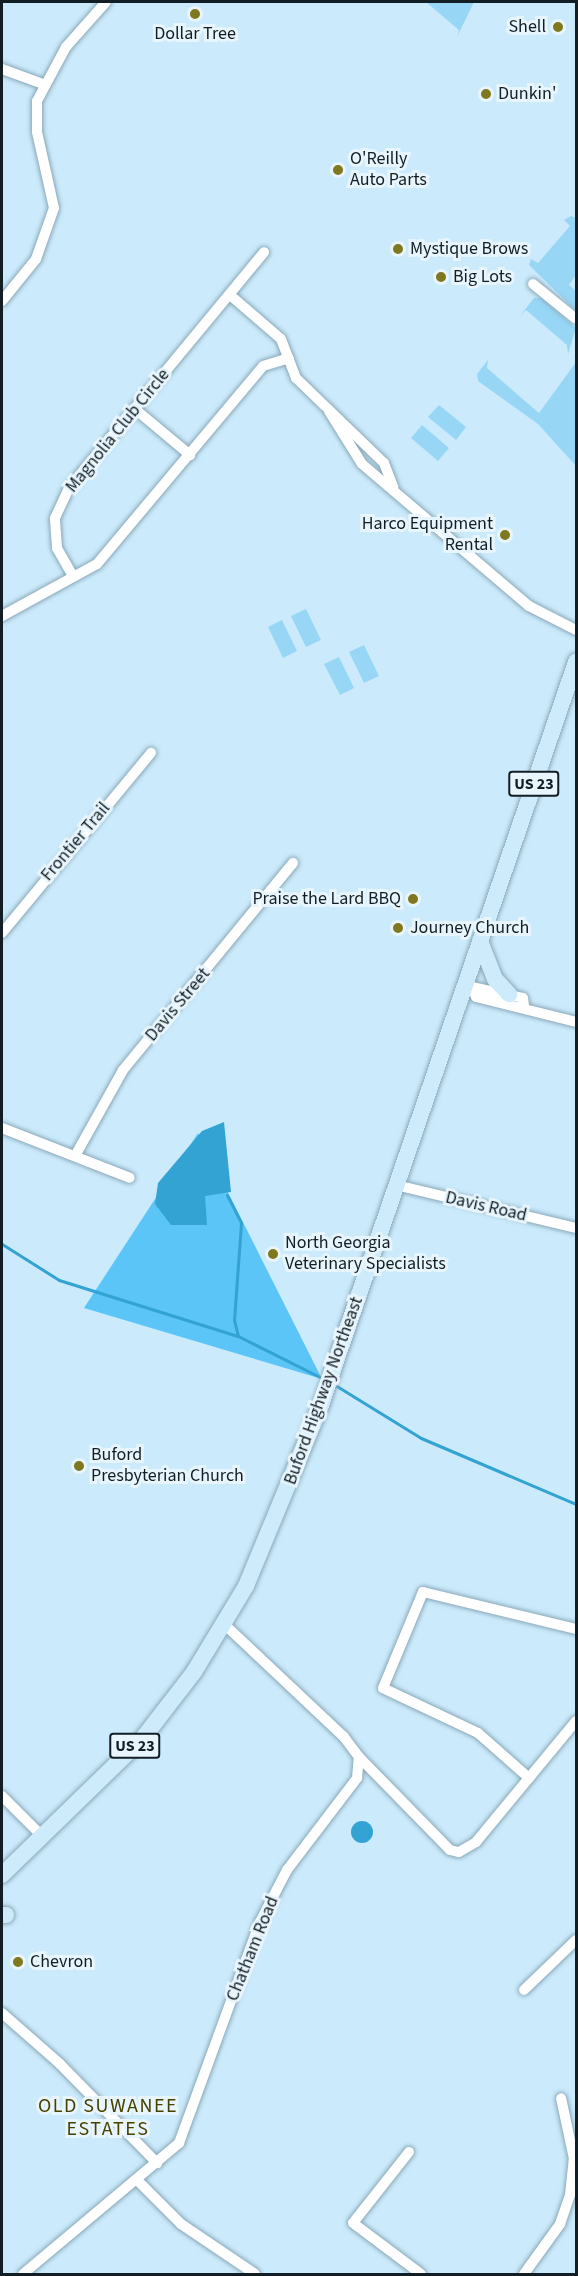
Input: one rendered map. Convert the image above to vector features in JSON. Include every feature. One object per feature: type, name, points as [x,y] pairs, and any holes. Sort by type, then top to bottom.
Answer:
[{"type":"main road","name":"Buford Highway Northeast","points":[[2,1875],[143,1738],[224,1624],[287,1496],[396,1185],[469,986],[480,941],[576,662]]},
{"type":"main road","points":[[480,941],[495,979],[509,994]]},
{"type":"street","points":[[2,300],[36,259],[52,219],[51,182],[38,132],[43,84],[106,2]]},
{"type":"street","points":[[2,69],[43,84]]},
{"type":"street","name":"Magnolia Club Circle","points":[[73,576],[57,548],[55,518],[69,488],[264,252]]},
{"type":"street","points":[[533,284],[576,319]]},
{"type":"street","points":[[230,295],[281,339],[296,378],[365,442],[384,463],[394,488]]},
{"type":"street","points":[[2,616],[97,564],[263,366],[289,358]]},
{"type":"street","points":[[135,409],[190,455]]},
{"type":"street","points":[[329,411],[353,451],[394,488],[529,606],[576,630]]},
{"type":"street","points":[[353,451],[365,442]]},
{"type":"street","name":"Frontier Trail","points":[[2,933],[151,753]]},
{"type":"street","name":"Davis Street","points":[[75,1156],[123,1070],[293,863]]},
{"type":"street","points":[[469,986],[523,998],[524,1005]]},
{"type":"street","points":[[469,986],[476,997],[517,1010],[524,1005]]},
{"type":"street","points":[[524,1005],[576,1022]]},
{"type":"street","points":[[2,1128],[130,1178]]},
{"type":"street","name":"Davis Road","points":[[396,1185],[576,1228]]},
{"type":"street","points":[[529,1778],[478,1732],[383,1688],[423,1592],[576,1629]]},
{"type":"street","points":[[224,1624],[308,1700],[359,1757],[450,1850],[459,1852],[476,1842],[576,1721]]},
{"type":"street","name":"Chatham Road","points":[[23,2274],[138,2181],[186,2130],[260,1922],[287,1870],[357,1778],[359,1757]]},
{"type":"street","points":[[2,1796],[43,1837]]},
{"type":"street","points":[[524,1990],[576,1940]]},
{"type":"street","points":[[2,2013],[60,2064],[157,2163]]},
{"type":"street","points":[[524,2274],[560,2224],[575,2159],[561,2098]]},
{"type":"street","points":[[409,2152],[353,2223],[421,2274]]},
{"type":"street","points":[[138,2181],[181,2224],[255,2274]]},
{"type":"shaded area","points":[[426,2],[474,2],[457,37],[459,30]]},
{"type":"shaded area","points":[[571,216],[576,218],[576,275],[569,285],[576,291],[576,311],[529,265],[531,259],[538,263],[570,226],[564,220]]},
{"type":"shaded area","points":[[534,298],[541,298],[576,328],[568,354],[567,345],[526,310],[520,316]]},
{"type":"shaded area","points":[[488,360],[487,368],[539,413],[576,362],[576,466],[538,424],[478,381],[477,374]]},
{"type":"shaded area","points":[[439,405],[466,427],[456,440],[428,417]]},
{"type":"shaded area","points":[[422,425],[449,448],[438,461],[411,438]]},
{"type":"shaded area","points":[[306,609],[321,640],[306,647],[291,616]]},
{"type":"shaded area","points":[[282,620],[297,651],[283,658],[268,627]]},
{"type":"shaded area","points":[[364,645],[379,676],[364,683],[349,652]]},
{"type":"shaded area","points":[[339,657],[354,688],[340,695],[324,664]]},
{"type":"shaded area","points":[[224,1122],[231,1192],[205,1196],[207,1225],[171,1225],[155,1204],[158,1183],[202,1131]]},
{"type":"shaded area","points":[[198,1133],[322,1379],[84,1308]]},
{"type":"shaded area","points":[[362,1821],[370,1824],[373,1832],[370,1840],[362,1843],[354,1840],[351,1832],[354,1824]]},
{"type":"waterway","points":[[227,1195],[241,1223],[234,1320],[238,1336]]},
{"type":"waterway","points":[[2,1244],[59,1280],[238,1336],[324,1379]]},
{"type":"waterway","points":[[335,1385],[421,1438],[576,1504]]},
{"type":"place","name":"Dollar Tree","points":[[195,14]]},
{"type":"place","name":"Shell","points":[[558,27]]},
{"type":"place","name":"Dunkin'","points":[[486,94]]},
{"type":"place","name":"O'Reilly Auto Parts","points":[[338,170]]},
{"type":"place","name":"Mystique Brows","points":[[398,249]]},
{"type":"place","name":"Big Lots","points":[[441,277]]},
{"type":"place","name":"Harco Equipment Rental","points":[[505,535]]},
{"type":"place","name":"Praise the Lard BBQ","points":[[413,899]]},
{"type":"place","name":"Journey Church","points":[[398,928]]},
{"type":"place","name":"North Georgia Veterinary Specialists","points":[[273,1254]]},
{"type":"place","name":"Buford Presbyterian Church","points":[[79,1466]]},
{"type":"place","name":"Chevron","points":[[18,1962]]},
{"type":"district","name":"OLD SUWANEE ESTATES","points":[[108,2118]]}]
